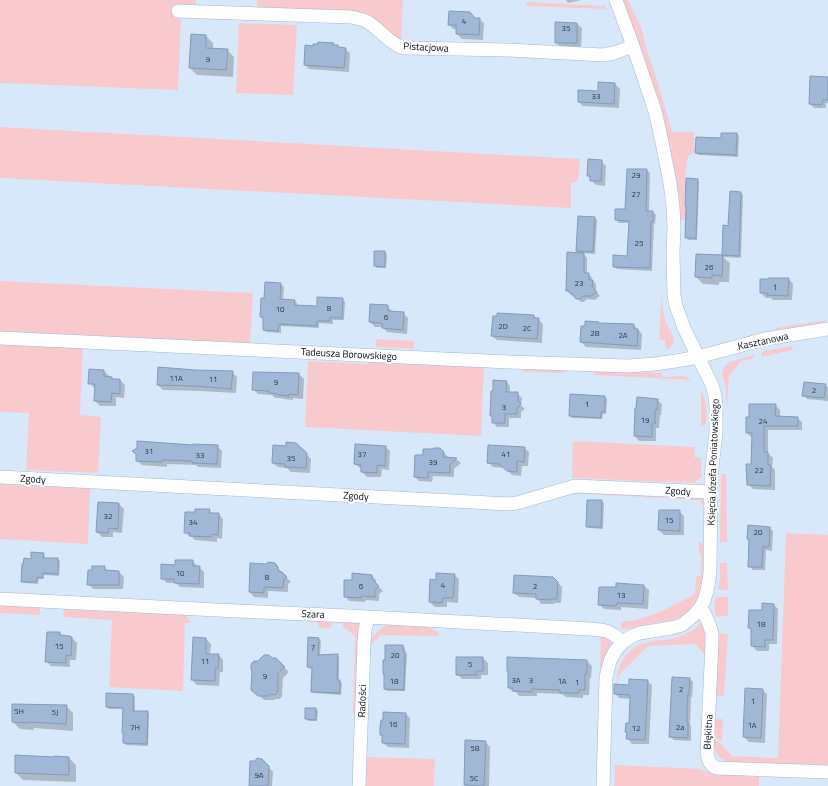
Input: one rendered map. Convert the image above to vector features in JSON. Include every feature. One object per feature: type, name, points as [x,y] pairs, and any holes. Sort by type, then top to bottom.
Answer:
[{"type":"street","name":"Księcia Józefa Poniatowskiego","points":[[603,786],[606,673],[615,651],[623,642],[632,636],[640,633],[678,626],[690,618],[700,608],[707,591],[710,574],[711,466],[716,432],[716,401],[714,391],[684,328],[676,306],[674,295],[674,227],[670,183],[656,114],[616,0]]},
{"type":"street","name":"Pistacjowa","points":[[178,12],[350,17],[367,22],[398,46],[405,48],[507,50],[603,55],[614,53],[633,46]]},
{"type":"street","name":"Kasztanowa","points":[[698,357],[765,340],[828,330]]},
{"type":"street","name":"Tadeusza Borowskiego","points":[[0,338],[578,365],[649,365],[698,357]]},
{"type":"street","name":"Zgody","points":[[0,477],[509,504],[575,486],[710,492]]},
{"type":"street","name":"Szara","points":[[0,599],[590,629],[611,633],[623,642]]},
{"type":"street","name":"Błękitna","points":[[700,608],[708,621],[712,638],[707,754],[711,764],[717,768],[828,772]]},
{"type":"street","name":"Radości","points":[[359,786],[364,643],[368,617]]},
{"type":"shaded area","points":[[0,0],[196,0],[196,4],[194,6],[176,6],[175,18],[181,19],[178,90],[0,83]]},
{"type":"shaded area","points":[[257,0],[403,0],[401,40],[364,15],[257,7]]},
{"type":"shaded area","points":[[622,0],[628,0],[642,29],[645,44],[672,132],[694,132],[694,152],[688,156],[685,178],[685,220],[680,220],[678,194],[669,145],[645,61],[628,16],[629,13],[626,11]]},
{"type":"shaded area","points":[[527,2],[606,6],[605,9],[526,6]]},
{"type":"shaded area","points":[[239,23],[297,25],[293,95],[236,93]]},
{"type":"shaded area","points":[[0,127],[580,159],[578,181],[571,183],[571,208],[0,178]]},
{"type":"shaded area","points":[[0,281],[253,293],[250,344],[0,333]]},
{"type":"shaded area","points":[[662,290],[662,304],[666,323],[674,341],[672,346],[667,349],[665,346],[665,340],[659,339]]},
{"type":"shaded area","points":[[826,320],[826,325],[776,333],[776,328]]},
{"type":"shaded area","points":[[376,339],[414,341],[414,349],[376,347]]},
{"type":"shaded area","points":[[0,343],[83,347],[80,415],[101,417],[98,473],[26,470],[29,413],[0,412]]},
{"type":"shaded area","points":[[806,343],[793,346],[792,350],[762,357],[761,352]]},
{"type":"shaded area","points":[[753,355],[754,358],[741,361],[729,376],[727,406],[726,388],[722,374],[724,367],[730,362]]},
{"type":"shaded area","points":[[370,360],[484,366],[481,436],[305,427],[308,361],[369,364]]},
{"type":"shaded area","points":[[524,368],[565,370],[565,373],[523,372]]},
{"type":"shaded area","points":[[595,371],[662,373],[662,377],[685,376],[691,380],[595,375]]},
{"type":"shaded area","points":[[701,390],[705,399],[707,412],[706,424],[704,426],[701,426]]},
{"type":"shaded area","points":[[573,441],[695,447],[694,457],[701,458],[702,477],[693,483],[572,478]]},
{"type":"shaded area","points":[[721,474],[726,474],[727,542],[720,542]]},
{"type":"shaded area","points":[[0,484],[90,489],[88,544],[0,539]]},
{"type":"shaded area","points":[[574,492],[701,498],[704,501],[704,505],[701,505],[700,500]]},
{"type":"shaded area","points":[[786,533],[828,535],[828,770],[728,763],[716,754],[714,748],[713,738],[732,756],[778,758]]},
{"type":"shaded area","points":[[699,542],[703,544],[703,564],[701,586],[694,605],[678,618],[621,629],[621,622],[636,620],[658,613],[695,594],[696,576],[701,576]]},
{"type":"shaded area","points":[[720,563],[727,563],[728,590],[718,590]]},
{"type":"shaded area","points":[[716,597],[728,597],[728,616],[716,617],[714,606]]},
{"type":"shaded area","points":[[0,603],[40,608],[40,615],[0,613]]},
{"type":"shaded area","points":[[64,609],[184,614],[191,623],[185,623],[183,691],[109,687],[112,620],[63,617]]},
{"type":"shaded area","points":[[307,620],[360,621],[357,712],[353,713],[355,636],[343,627],[343,623],[333,622],[330,628],[320,628],[317,622],[309,622]]},
{"type":"shaded area","points":[[703,621],[706,633],[706,656],[695,644],[648,646],[618,676],[616,696],[616,680],[622,660],[634,648],[644,643],[678,637],[695,629]]},
{"type":"shaded area","points":[[388,623],[422,626],[433,629],[439,636],[381,635],[371,645],[368,643],[377,632]]},
{"type":"shaded area","points":[[717,633],[728,634],[724,696],[715,696]]},
{"type":"shaded area","points":[[601,634],[611,642],[600,674]]},
{"type":"shaded area","points":[[717,719],[723,719],[722,742],[713,736],[714,721]]},
{"type":"shaded area","points":[[367,757],[435,759],[434,786],[366,786]]},
{"type":"shaded area","points":[[615,765],[701,769],[703,771],[717,773],[750,775],[751,777],[759,777],[759,786],[614,786]]},
{"type":"building","points":[[449,11],[470,12],[475,18],[480,18],[479,35],[456,34],[456,25],[448,25]]},
{"type":"building","points":[[555,22],[577,23],[577,43],[555,43]]},
{"type":"building","points":[[191,34],[206,35],[206,48],[228,49],[226,70],[189,68]]},
{"type":"building","points":[[318,42],[334,43],[333,45],[346,48],[344,68],[304,65],[305,45],[313,46],[313,44],[318,44]]},
{"type":"building","points":[[810,76],[828,77],[828,100],[823,100],[822,105],[809,104]]},
{"type":"building","points":[[598,82],[615,83],[614,104],[578,102],[578,90],[598,91]]},
{"type":"building","points":[[721,133],[737,133],[736,155],[695,153],[696,137],[721,138]]},
{"type":"building","points":[[588,159],[602,160],[601,181],[590,181],[590,176],[587,176]]},
{"type":"building","points":[[627,169],[647,169],[646,211],[653,211],[653,222],[651,221],[650,268],[613,267],[613,255],[627,256],[629,221],[615,220],[615,209],[625,209]]},
{"type":"building","points":[[686,178],[698,179],[696,238],[685,238]]},
{"type":"building","points":[[730,191],[741,192],[739,256],[722,255],[723,225],[728,226]]},
{"type":"building","points":[[578,216],[595,217],[593,252],[576,251]]},
{"type":"building","points":[[374,251],[385,251],[385,267],[374,266]]},
{"type":"building","points":[[567,252],[584,253],[584,273],[589,273],[589,280],[593,280],[592,287],[597,292],[591,296],[583,296],[580,299],[576,299],[569,291],[566,291]]},
{"type":"building","points":[[696,254],[723,255],[722,276],[712,275],[712,278],[695,277]]},
{"type":"building","points":[[789,278],[788,296],[767,295],[767,293],[760,293],[760,279]]},
{"type":"building","points":[[265,282],[281,283],[280,299],[295,300],[294,305],[317,306],[317,297],[343,298],[342,318],[330,317],[330,321],[317,321],[317,326],[279,324],[278,331],[263,330],[263,317],[260,317],[261,298],[264,298]]},
{"type":"building","points":[[370,304],[388,305],[388,311],[404,312],[403,330],[382,328],[382,323],[369,322]]},
{"type":"building","points":[[497,313],[534,315],[534,318],[539,318],[537,339],[491,336],[493,316],[497,316]]},
{"type":"building","points":[[585,321],[599,322],[598,323],[634,324],[634,329],[638,329],[637,346],[580,342],[581,326],[585,326]]},
{"type":"building","points":[[158,367],[233,371],[231,389],[157,385]]},
{"type":"building","points":[[89,369],[104,370],[104,376],[112,377],[112,379],[120,379],[120,394],[112,393],[111,402],[94,401],[95,384],[88,384]]},
{"type":"building","points":[[253,372],[299,373],[298,395],[278,395],[269,393],[269,391],[252,390]]},
{"type":"building","points":[[493,380],[507,381],[506,392],[518,392],[518,400],[521,404],[517,408],[517,414],[505,414],[505,423],[492,423],[492,416],[490,416]]},
{"type":"building","points":[[804,382],[826,384],[824,398],[802,396]]},
{"type":"building","points":[[570,394],[605,396],[605,412],[601,412],[601,418],[569,416]]},
{"type":"building","points":[[637,397],[658,399],[657,410],[655,410],[655,424],[652,424],[652,437],[634,436]]},
{"type":"building","points":[[749,404],[776,404],[775,416],[798,417],[798,426],[764,426],[764,452],[768,452],[768,465],[771,465],[770,486],[747,485],[746,464],[751,464],[752,433],[746,433],[746,417],[749,417]]},
{"type":"building","points":[[137,441],[193,445],[218,445],[217,464],[192,463],[192,461],[136,461],[136,454],[132,451],[137,448]]},
{"type":"building","points":[[286,442],[296,443],[307,453],[306,468],[285,467],[285,464],[272,463],[273,445],[286,446]]},
{"type":"building","points":[[355,444],[386,446],[385,466],[377,465],[377,473],[361,472],[361,465],[354,464]]},
{"type":"building","points":[[488,445],[525,447],[524,462],[517,461],[517,472],[507,471],[499,464],[487,463]]},
{"type":"building","points":[[440,448],[444,452],[443,457],[457,458],[450,465],[450,473],[428,472],[428,478],[414,477],[415,455],[423,455],[423,449]]},
{"type":"building","points":[[587,500],[602,500],[601,527],[586,527]]},
{"type":"building","points":[[98,502],[119,503],[118,529],[109,528],[108,533],[96,532]]},
{"type":"building","points":[[195,509],[210,509],[209,513],[219,513],[218,535],[213,534],[212,537],[190,536],[190,533],[184,533],[185,512],[195,512]]},
{"type":"building","points":[[659,510],[680,510],[680,531],[658,530]]},
{"type":"building","points":[[748,525],[770,527],[769,547],[763,547],[762,567],[748,567]]},
{"type":"building","points":[[31,552],[44,553],[43,558],[58,558],[58,574],[43,573],[42,578],[37,577],[36,582],[21,582],[22,564],[24,558],[31,559]]},
{"type":"building","points":[[175,560],[193,560],[193,566],[200,566],[199,584],[174,583],[174,579],[161,579],[161,564],[175,565]]},
{"type":"building","points":[[268,562],[275,563],[278,567],[278,571],[282,572],[287,577],[284,579],[283,588],[264,587],[264,593],[249,592],[250,563],[266,564]]},
{"type":"building","points":[[92,566],[105,566],[105,570],[119,571],[119,585],[87,585],[88,570],[92,570]]},
{"type":"building","points":[[352,573],[372,575],[372,579],[379,586],[375,590],[375,597],[344,597],[344,580],[352,580]]},
{"type":"building","points":[[436,573],[455,574],[453,598],[443,598],[442,603],[429,602],[430,579],[436,580]]},
{"type":"building","points":[[514,575],[553,577],[558,582],[557,599],[536,599],[536,594],[513,593]]},
{"type":"building","points":[[616,583],[644,585],[643,604],[617,603],[616,606],[598,605],[599,587],[616,587]]},
{"type":"building","points":[[762,603],[774,604],[773,640],[765,640],[765,647],[751,646],[751,628],[748,628],[749,610],[762,610]]},
{"type":"building","points":[[47,632],[60,632],[60,635],[72,637],[71,656],[66,655],[66,663],[45,662]]},
{"type":"building","points":[[193,637],[206,638],[206,654],[219,654],[218,668],[215,668],[215,681],[191,680]]},
{"type":"building","points":[[308,637],[319,638],[318,655],[338,654],[337,680],[340,680],[340,693],[311,692],[312,667],[307,667]]},
{"type":"building","points":[[385,645],[403,645],[403,651],[405,651],[404,690],[384,689],[383,660],[385,660]]},
{"type":"building","points":[[264,655],[269,655],[272,658],[276,658],[285,667],[278,673],[278,691],[275,695],[271,694],[269,696],[258,696],[251,690],[251,664],[254,661],[258,661]]},
{"type":"building","points":[[456,657],[483,657],[483,671],[476,671],[477,675],[456,675]]},
{"type":"building","points":[[507,657],[587,660],[585,690],[579,690],[579,693],[560,693],[560,690],[532,689],[532,692],[513,691],[513,688],[508,688]]},
{"type":"building","points":[[672,677],[690,678],[687,708],[688,738],[669,737]]},
{"type":"building","points":[[629,679],[648,680],[645,740],[626,739],[627,733],[625,732],[626,723],[629,723],[630,695],[614,694],[614,684],[629,685]]},
{"type":"building","points":[[745,688],[763,689],[761,738],[743,737]]},
{"type":"building","points":[[106,693],[133,694],[133,711],[148,711],[147,744],[123,743],[123,708],[106,707]]},
{"type":"building","points":[[12,704],[67,705],[66,724],[12,722]]},
{"type":"building","points":[[305,708],[316,708],[316,720],[305,719]]},
{"type":"building","points":[[383,712],[406,713],[405,744],[382,743],[380,727],[381,720],[383,720]]},
{"type":"building","points":[[465,740],[486,741],[484,786],[464,785]]},
{"type":"building","points":[[15,755],[69,757],[69,775],[15,773]]},
{"type":"building","points":[[257,758],[262,759],[269,766],[268,786],[249,786],[250,761],[255,761]]}]
